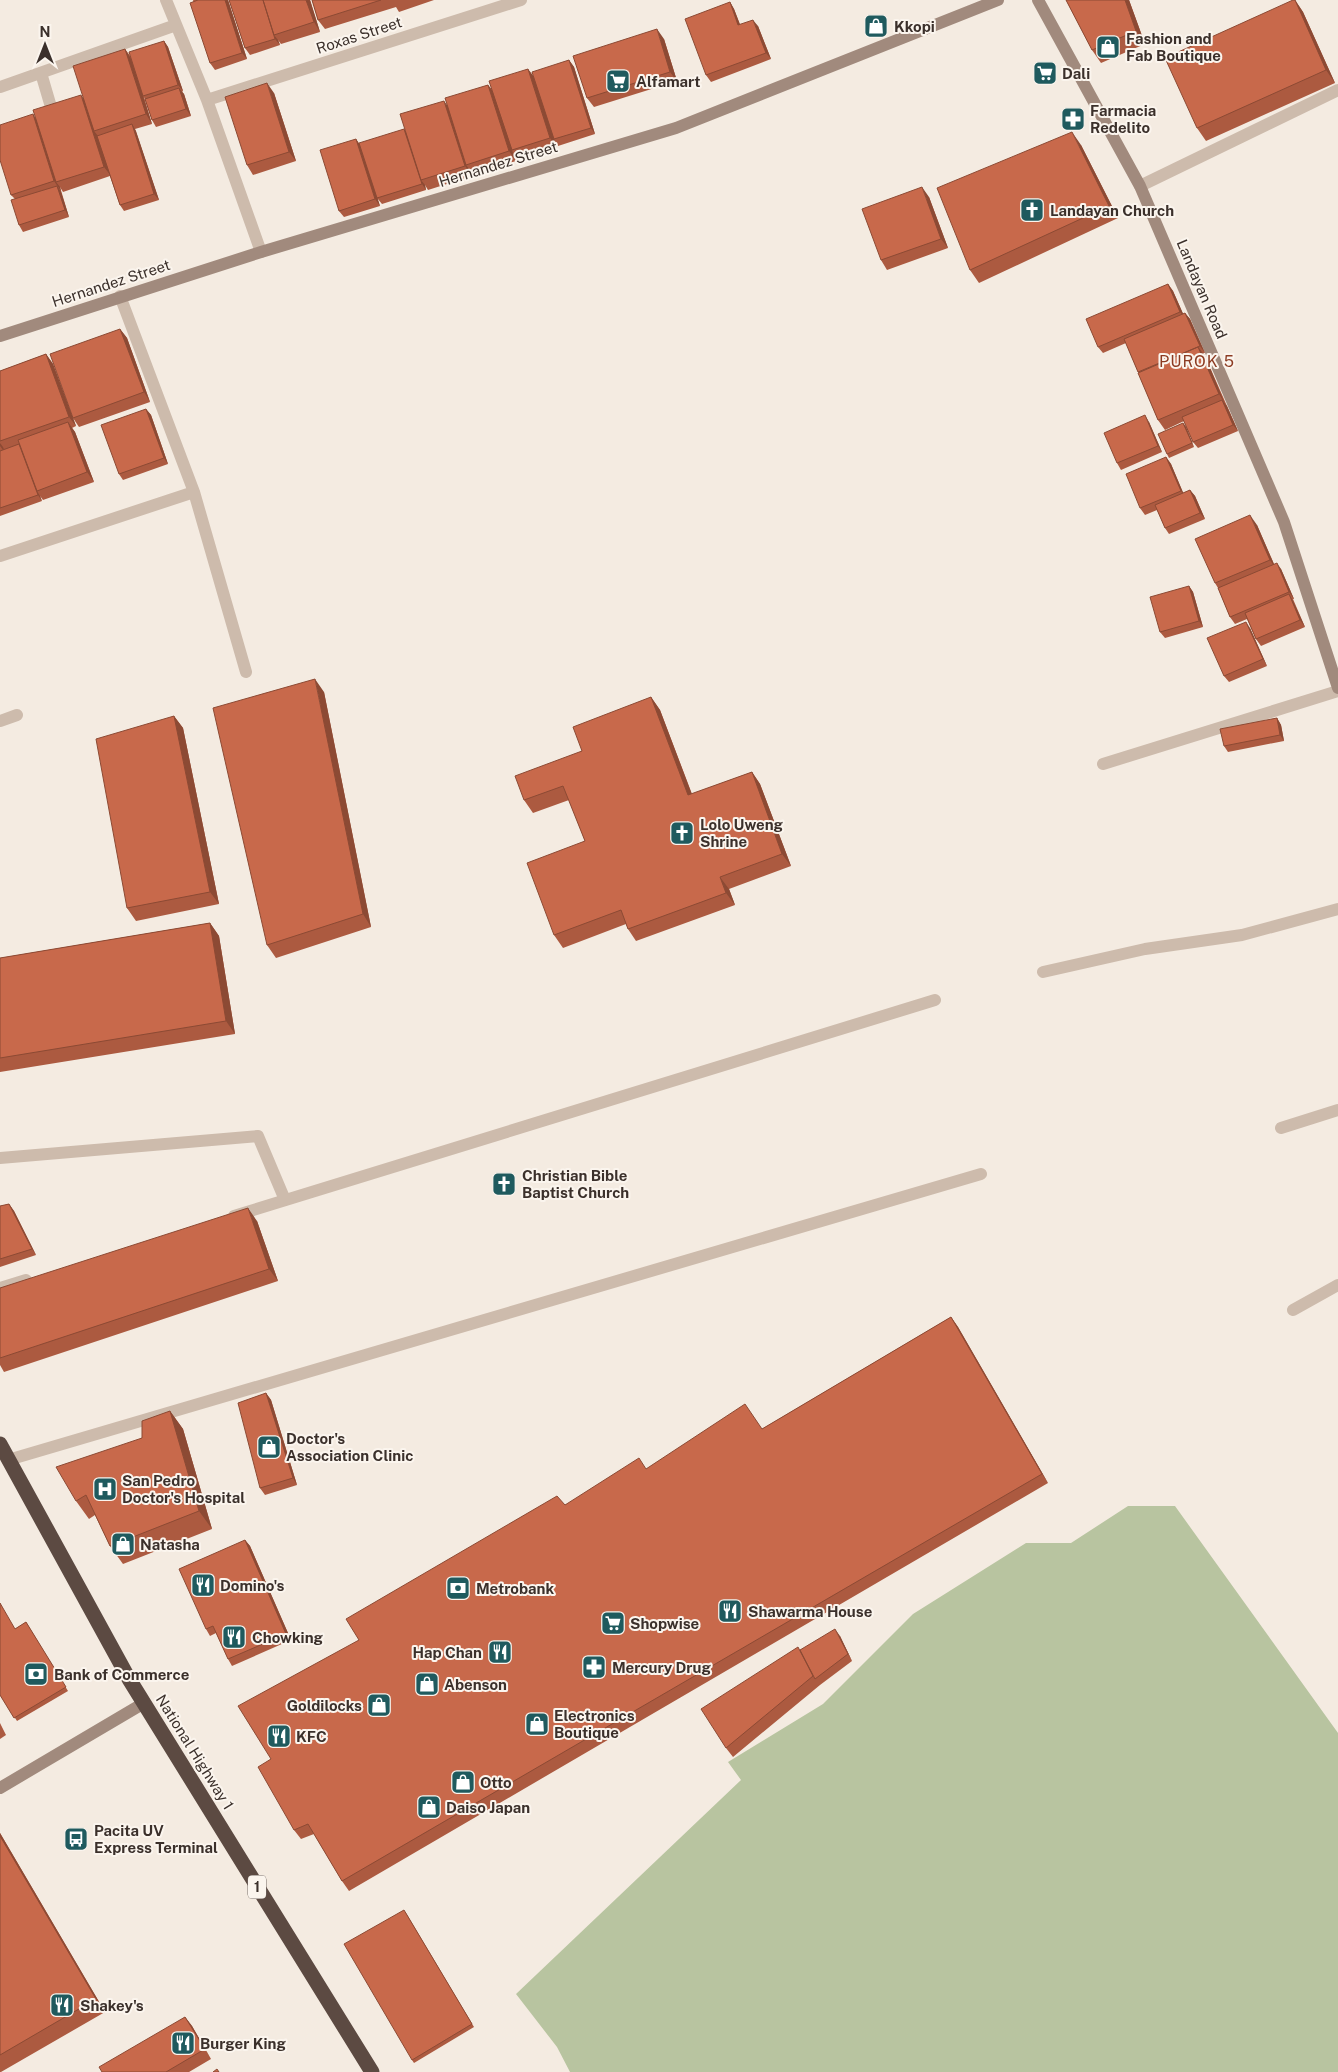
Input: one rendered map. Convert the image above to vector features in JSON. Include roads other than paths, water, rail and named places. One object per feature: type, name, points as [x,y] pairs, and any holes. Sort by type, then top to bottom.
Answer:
[{"type":"highway","name":"National Highway 1","points":[[0,1444],[144,1703],[372,2072]]},
{"type":"street","points":[[166,0],[207,100],[261,252]]},
{"type":"street","name":"Roxas Street","points":[[207,100],[520,0]]},
{"type":"street","name":"Hernandez Street","points":[[0,336],[261,252],[676,128],[998,0]]},
{"type":"street","name":"Landayan Road","points":[[1038,0],[1140,186],[1284,522],[1338,690]]},
{"type":"street","points":[[0,87],[176,25]]},
{"type":"street","points":[[41,74],[51,107]]},
{"type":"street","points":[[1140,186],[1338,90]]},
{"type":"street","points":[[120,296],[194,492],[246,672]]},
{"type":"street","points":[[0,556],[194,492]]},
{"type":"street","points":[[1103,764],[1338,690]]},
{"type":"street","points":[[0,722],[17,715]]},
{"type":"street","points":[[1043,972],[1145,949],[1242,935],[1338,909]]},
{"type":"street","points":[[219,1221],[935,1000]]},
{"type":"street","points":[[1281,1128],[1338,1110]]},
{"type":"street","points":[[0,1158],[258,1136],[286,1200]]},
{"type":"street","points":[[8,1460],[981,1174]]},
{"type":"street","points":[[0,1288],[38,1276]]},
{"type":"street","points":[[1293,1310],[1338,1285]]},
{"type":"street","points":[[0,1788],[144,1703]]},
{"type":"place","name":"Kkopi","points":[[876,26]]},
{"type":"place","name":"Fashion and Fab Boutique","points":[[1108,47]]},
{"type":"place","name":"Dali","points":[[1045,73]]},
{"type":"place","name":"Alfamart","points":[[618,81]]},
{"type":"place","name":"Farmacia Redelito","points":[[1073,119]]},
{"type":"place","name":"Landayan Church","points":[[1032,210]]},
{"type":"place","name":"Lolo Uweng Shrine","points":[[682,833]]},
{"type":"place","name":"Christian Bible Baptist Church","points":[[504,1184]]},
{"type":"place","name":"Doctor's Association Clinic","points":[[269,1447]]},
{"type":"place","name":"San Pedro Doctor's Hospital","points":[[105,1489]]},
{"type":"place","name":"Natasha","points":[[123,1544]]},
{"type":"place","name":"Domino's","points":[[203,1585]]},
{"type":"place","name":"Metrobank","points":[[458,1588]]},
{"type":"place","name":"Shawarma House","points":[[730,1611]]},
{"type":"place","name":"Shopwise","points":[[613,1623]]},
{"type":"place","name":"Chowking","points":[[234,1637]]},
{"type":"place","name":"Hap Chan","points":[[500,1652]]},
{"type":"place","name":"Mercury Drug","points":[[594,1667]]},
{"type":"place","name":"Bank of Commerce","points":[[36,1674]]},
{"type":"place","name":"Abenson","points":[[427,1684]]},
{"type":"place","name":"Goldilocks","points":[[379,1705]]},
{"type":"place","name":"Electronics Boutique","points":[[537,1724]]},
{"type":"place","name":"KFC","points":[[279,1736]]},
{"type":"place","name":"Otto","points":[[463,1782]]},
{"type":"place","name":"Daiso Japan","points":[[429,1807]]},
{"type":"place","name":"Pacita UV Express Terminal","points":[[76,1839]]},
{"type":"place","name":"Shakey's","points":[[62,2005]]},
{"type":"place","name":"Burger King","points":[[183,2043]]},
{"type":"district","name":"PUROK 5","points":[[1197,361]]}]
